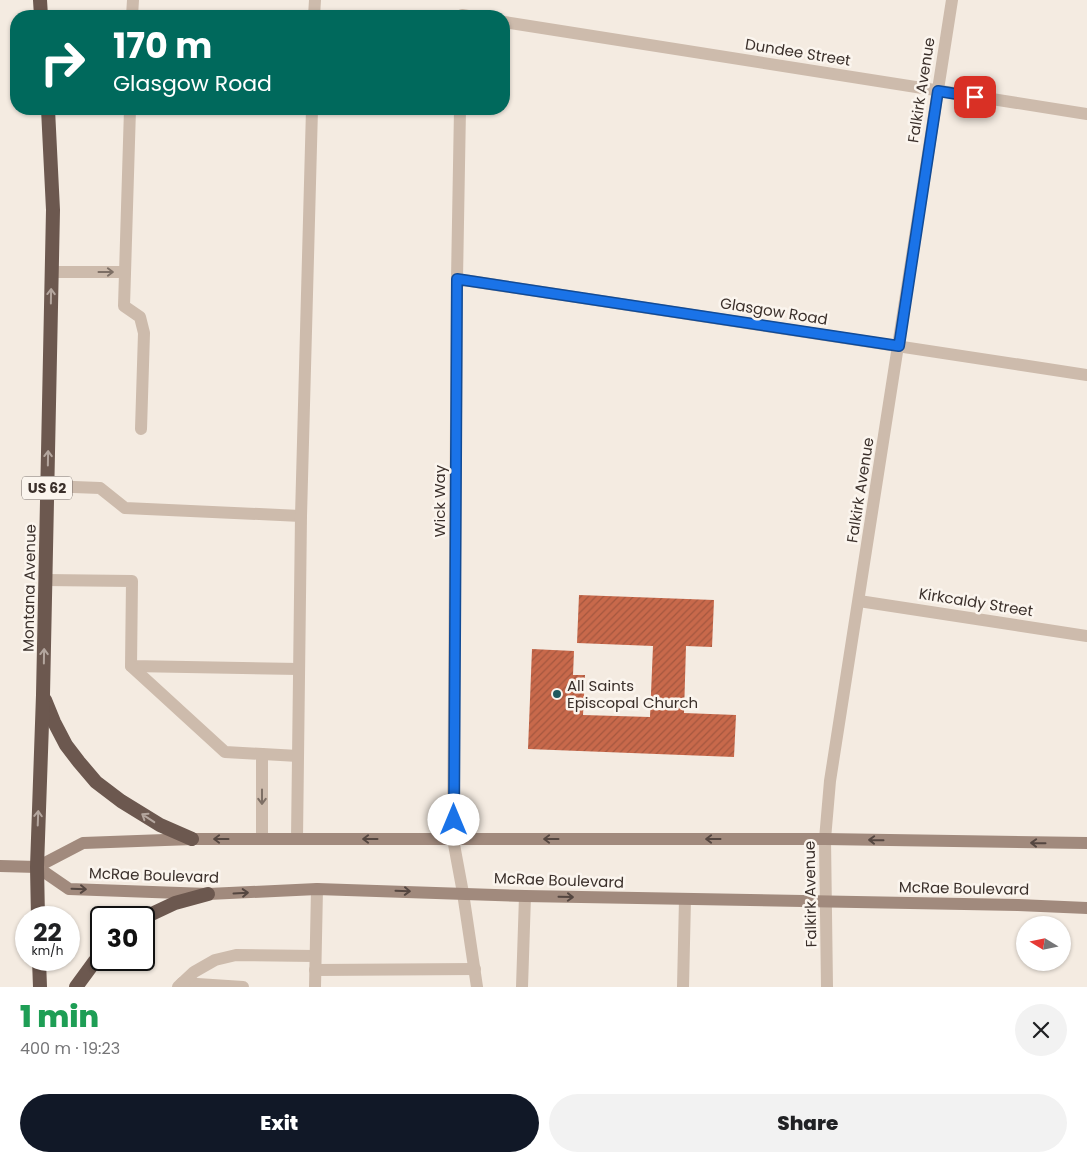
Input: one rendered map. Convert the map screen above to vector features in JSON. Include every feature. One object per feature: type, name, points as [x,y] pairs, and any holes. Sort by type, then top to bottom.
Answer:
[{"type":"highway","name":"Montana Avenue","points":[[38,906],[37,867],[43,695],[52,210],[48,115]]},
{"type":"highway","points":[[43,695],[66,745],[96,782],[121,801],[160,825],[192,839]]},
{"type":"highway","points":[[155,912],[175,903],[208,894]]},
{"type":"highway","points":[[76,987],[90,968]]},
{"type":"highway","points":[[39,971],[40,987]]},
{"type":"main road","name":"McRae Boulevard","points":[[0,866],[37,867],[83,843],[192,839],[825,839],[1087,843]]},
{"type":"main road","name":"McRae Boulevard","points":[[37,867],[69,889],[208,894],[317,889],[524,896],[1018,905],[1087,908]]},
{"type":"street","name":"Falkirk Avenue","points":[[827,987],[825,839],[830,781],[952,0]]},
{"type":"street","name":"Dundee Street","points":[[510,23],[1087,114]]},
{"type":"street","points":[[130,115],[124,306],[140,317],[144,333],[141,429]]},
{"type":"street","points":[[297,839],[301,516],[312,115]]},
{"type":"street","name":"Wick Way","points":[[460,115],[457,279],[454,839],[477,987]]},
{"type":"street","points":[[51,272],[125,272]]},
{"type":"street","name":"Glasgow Road","points":[[457,279],[1087,375]]},
{"type":"street","points":[[47,486],[100,488],[125,508],[301,516]]},
{"type":"street","points":[[45,580],[132,581],[130,666],[225,752],[298,756]]},
{"type":"street","name":"Kirkcaldy Street","points":[[859,600],[1087,636]]},
{"type":"street","points":[[130,666],[299,669]]},
{"type":"street","points":[[262,754],[262,839]]},
{"type":"street","points":[[315,987],[317,889]]},
{"type":"street","points":[[522,987],[524,896]]},
{"type":"street","points":[[683,987],[685,899]]},
{"type":"street","points":[[180,985],[194,972],[215,960],[236,954],[315,956]]},
{"type":"street","points":[[315,970],[475,969]]},
{"type":"street","points":[[180,985],[243,987]]},
{"type":"building","name":"All Saints Episcopal Church","points":[[579,595],[714,600],[712,647],[686,646],[684,713],[736,715],[734,757],[528,749],[532,649],[574,651],[573,675],[585,675],[583,715],[650,717],[653,646],[577,643]]},
{"type":"place","name":"All Saints Episcopal Church","points":[[557,694]]},
{"type":"route","points":[[454,820],[457,279],[899,346],[938,91],[975,97]]}]
